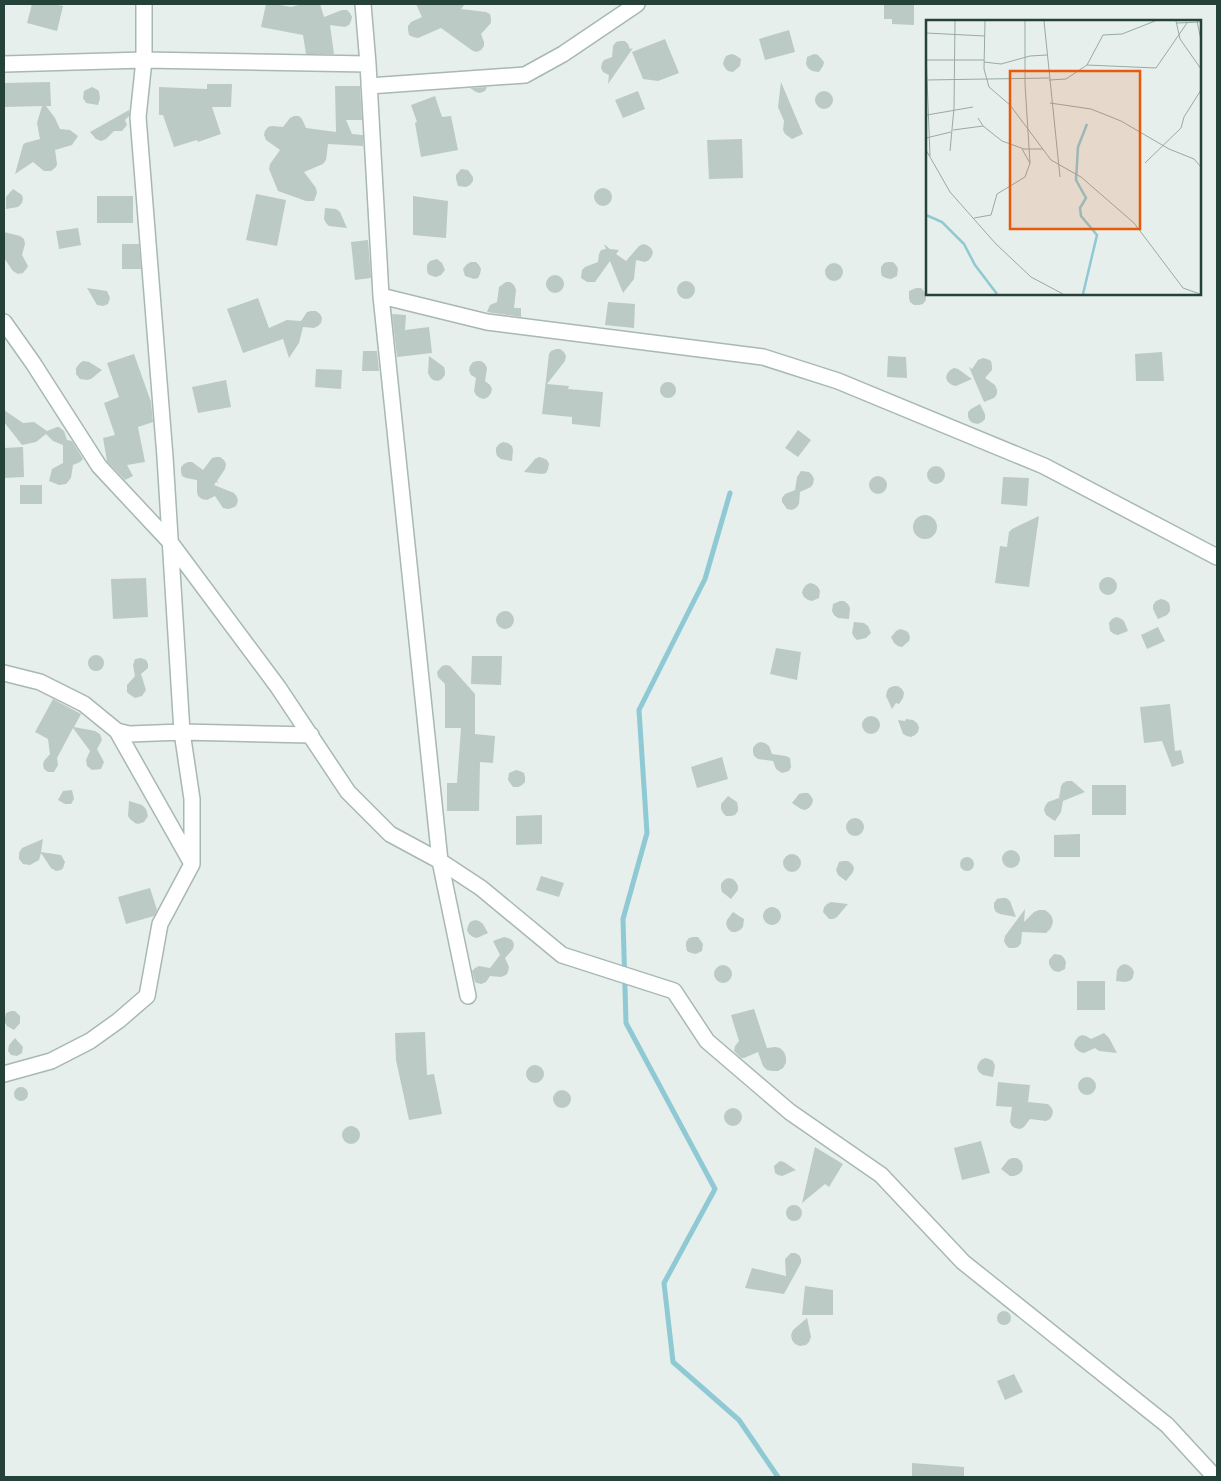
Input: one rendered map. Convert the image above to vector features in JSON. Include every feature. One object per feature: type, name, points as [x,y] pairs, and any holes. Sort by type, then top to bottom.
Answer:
[{"type":"street","points":[[4,1074],[51,1061],[90,1042],[147,996],[160,924],[192,864],[192,798],[182,732],[165,457],[138,116],[144,60],[144,4]]},
{"type":"street","points":[[363,4],[381,296],[440,861],[468,996]]},
{"type":"street","points":[[369,86],[525,75],[563,54],[637,4]]},
{"type":"street","points":[[4,64],[144,60],[368,64]]},
{"type":"street","points":[[381,296],[487,322],[764,357],[838,381],[1044,466],[1217,557]]},
{"type":"street","points":[[4,322],[33,363],[99,466],[170,542],[278,687],[348,792],[390,834],[440,861],[481,888],[562,955],[674,991],[707,1041],[790,1112],[881,1175],[963,1262],[1167,1425],[1215,1477]]},
{"type":"street","points":[[4,672],[40,682],[84,704],[117,731],[192,864]]},
{"type":"street","points":[[117,731],[129,734],[182,732],[311,735]]},
{"type":"building","points":[[32,4],[63,6],[57,31],[27,23]]},
{"type":"building","points":[[266,4],[291,7],[302,4],[320,4],[324,17],[347,10],[352,17],[349,25],[345,27],[330,25],[334,54],[306,54],[303,35],[261,27]]},
{"type":"building","points":[[416,4],[465,4],[461,9],[490,14],[491,23],[481,34],[484,46],[477,52],[473,51],[441,28],[418,38],[409,35],[408,26],[411,22],[422,17]]},
{"type":"building","points":[[884,4],[914,4],[914,25],[892,24],[892,19],[884,19]]},
{"type":"building","points":[[789,30],[795,52],[765,60],[759,39]]},
{"type":"building","points":[[665,39],[679,73],[658,81],[643,79],[632,52]]},
{"type":"building","points":[[625,41],[630,49],[633,48],[608,84],[609,75],[603,72],[601,68],[602,63],[604,60],[612,57],[613,46],[616,42]]},
{"type":"building","points":[[731,54],[741,59],[740,66],[733,72],[728,71],[723,64],[726,56]]},
{"type":"building","points":[[814,54],[818,55],[824,62],[819,72],[812,71],[806,64],[807,57]]},
{"type":"building","points":[[50,82],[51,106],[46,106],[60,129],[70,130],[78,136],[72,145],[55,150],[57,164],[51,171],[44,171],[33,162],[15,174],[23,145],[40,139],[37,123],[42,106],[4,107],[4,83]]},
{"type":"building","points":[[781,82],[803,134],[792,139],[783,130],[784,121],[778,107]]},
{"type":"building","points":[[207,84],[232,84],[231,107],[212,107],[221,134],[198,142],[197,140],[174,147],[163,115],[159,115],[159,87],[207,89]]},
{"type":"building","points":[[335,86],[360,86],[362,120],[346,120],[352,134],[363,135],[363,146],[328,144],[326,160],[323,164],[304,172],[316,188],[317,193],[314,201],[306,201],[278,191],[269,169],[270,164],[280,150],[266,140],[265,131],[268,127],[272,126],[283,127],[290,118],[299,116],[306,128],[336,132]]},
{"type":"building","points":[[92,87],[99,92],[98,105],[86,103],[83,98],[84,91]]},
{"type":"building","points":[[487,87],[485,91],[480,93],[470,88]]},
{"type":"building","points":[[638,91],[645,109],[623,118],[615,100]]},
{"type":"building","points":[[824,91],[830,94],[833,100],[830,106],[824,109],[818,106],[815,100],[818,94]]},
{"type":"building","points":[[435,96],[442,117],[451,116],[458,150],[421,157],[415,123],[417,122],[411,105]]},
{"type":"building","points":[[129,110],[129,116],[125,120],[127,125],[122,131],[114,131],[101,141],[96,139],[90,132]]},
{"type":"building","points":[[742,139],[743,178],[709,179],[707,140]]},
{"type":"building","points":[[461,169],[468,170],[473,177],[473,181],[466,187],[458,186],[456,179],[456,175]]},
{"type":"building","points":[[603,188],[609,191],[612,197],[609,203],[603,206],[597,203],[594,197],[597,191]]},
{"type":"building","points":[[13,189],[22,195],[22,203],[18,207],[6,209],[6,197]]},
{"type":"building","points":[[256,194],[286,200],[277,246],[246,240]]},
{"type":"building","points":[[97,196],[133,196],[133,223],[97,223]]},
{"type":"building","points":[[413,196],[448,201],[446,238],[413,235]]},
{"type":"building","points":[[325,208],[336,209],[340,212],[347,228],[329,226],[324,219]]},
{"type":"building","points":[[78,228],[81,245],[59,249],[56,231]]},
{"type":"building","points":[[4,232],[20,236],[24,239],[25,244],[22,255],[28,266],[23,273],[18,274],[13,271],[4,258]]},
{"type":"building","points":[[368,240],[371,278],[355,280],[351,242]]},
{"type":"building","points":[[122,244],[139,244],[141,269],[122,269]]},
{"type":"building","points":[[604,244],[610,249],[619,250],[616,254],[626,261],[643,244],[651,248],[653,252],[649,260],[645,262],[636,260],[634,279],[623,293],[610,261],[595,282],[587,282],[581,278],[582,270],[585,267],[598,262],[601,250],[606,249]]},
{"type":"building","points":[[437,259],[442,263],[445,270],[436,277],[428,274],[427,265],[430,261]]},
{"type":"building","points":[[471,262],[476,262],[481,269],[478,278],[474,279],[465,276],[463,269]]},
{"type":"building","points":[[893,262],[898,269],[897,276],[891,279],[882,276],[881,272],[881,267],[884,263]]},
{"type":"building","points":[[834,263],[840,266],[843,272],[840,278],[834,281],[828,278],[825,272],[828,266]]},
{"type":"building","points":[[555,275],[561,278],[564,284],[561,290],[555,293],[549,290],[546,284],[549,278]]},
{"type":"building","points":[[686,281],[692,284],[695,290],[692,296],[686,299],[680,296],[677,290],[680,284]]},
{"type":"building","points":[[506,282],[514,285],[516,290],[514,308],[521,308],[521,317],[487,312],[490,305],[497,302],[499,287]]},
{"type":"building","points":[[87,288],[107,291],[110,298],[108,304],[103,306],[97,305]]},
{"type":"building","points":[[921,288],[926,295],[926,300],[923,304],[914,305],[910,302],[909,291]]},
{"type":"building","points":[[258,298],[269,328],[287,320],[301,321],[307,312],[311,311],[316,311],[320,314],[322,318],[321,323],[314,328],[303,327],[299,343],[289,358],[283,339],[243,353],[227,309]]},
{"type":"building","points":[[608,302],[635,304],[634,328],[605,325]]},
{"type":"building","points":[[392,314],[406,315],[405,330],[429,327],[432,353],[397,357]]},
{"type":"building","points":[[556,349],[564,352],[566,356],[565,361],[547,384],[569,386],[568,389],[603,392],[600,427],[572,424],[572,417],[542,414],[549,354]]},
{"type":"building","points":[[363,351],[377,351],[379,371],[362,371]]},
{"type":"building","points":[[1162,352],[1164,381],[1136,381],[1135,354]]},
{"type":"building","points":[[134,354],[151,402],[153,422],[138,427],[145,462],[127,465],[133,476],[125,480],[107,461],[103,438],[115,435],[104,403],[119,397],[107,363]]},
{"type":"building","points":[[429,356],[444,367],[445,375],[438,381],[433,380],[428,373]]},
{"type":"building","points":[[888,356],[906,357],[907,378],[887,377]]},
{"type":"building","points":[[983,358],[991,361],[992,366],[992,370],[985,378],[995,385],[997,390],[994,398],[984,402],[969,367],[972,369],[978,360]]},
{"type":"building","points":[[83,361],[89,362],[102,370],[91,379],[80,379],[76,374],[76,368]]},
{"type":"building","points":[[477,361],[485,364],[487,368],[485,381],[492,389],[488,397],[484,399],[476,395],[474,391],[476,378],[471,375],[469,370],[473,362]]},
{"type":"building","points":[[954,368],[972,379],[956,386],[952,385],[946,378],[950,370]]},
{"type":"building","points":[[316,369],[342,370],[341,389],[315,387]]},
{"type":"building","points":[[226,380],[231,407],[198,413],[192,387]]},
{"type":"building","points":[[668,382],[674,384],[676,390],[674,396],[668,398],[662,396],[660,390],[662,384]]},
{"type":"building","points":[[980,404],[985,414],[985,419],[978,424],[973,423],[968,417],[968,412]]},
{"type":"building","points":[[4,410],[23,423],[34,422],[47,431],[59,427],[64,431],[67,440],[72,441],[83,459],[73,465],[71,478],[66,484],[59,485],[49,481],[52,469],[63,463],[63,445],[53,441],[46,434],[36,442],[22,445],[4,422]]},
{"type":"building","points":[[798,430],[811,440],[798,457],[785,448]]},
{"type":"building","points":[[503,442],[512,446],[512,461],[501,459],[497,456],[496,448]]},
{"type":"building","points":[[23,447],[24,477],[4,478],[4,448]]},
{"type":"building","points":[[220,457],[226,464],[217,481],[219,483],[216,482],[214,485],[234,493],[238,501],[236,506],[232,508],[223,508],[215,496],[207,500],[202,499],[198,496],[197,480],[182,476],[181,467],[184,464],[192,462],[203,470],[212,458]]},
{"type":"building","points":[[539,457],[547,460],[549,464],[546,473],[524,472],[535,459]]},
{"type":"building","points":[[936,466],[942,469],[945,475],[942,481],[936,484],[930,481],[927,475],[930,469]]},
{"type":"building","points":[[801,471],[809,472],[812,475],[814,479],[813,484],[811,487],[800,492],[799,504],[796,508],[792,510],[787,509],[782,502],[782,498],[785,494],[795,490],[797,477]]},
{"type":"building","points":[[878,476],[884,479],[887,485],[884,491],[878,494],[872,491],[869,485],[872,479]]},
{"type":"building","points":[[1003,477],[1029,478],[1027,506],[1001,504]]},
{"type":"building","points":[[20,485],[42,485],[42,504],[20,504]]},
{"type":"building","points":[[925,515],[934,518],[937,527],[934,536],[925,539],[916,536],[913,527],[916,518]]},
{"type":"building","points":[[1039,516],[1029,587],[995,583],[1000,546],[1007,547],[1009,532]]},
{"type":"building","points":[[1108,577],[1114,580],[1117,586],[1114,592],[1108,595],[1102,592],[1099,586],[1102,580]]},
{"type":"building","points":[[146,578],[148,617],[113,619],[111,579]]},
{"type":"building","points":[[810,583],[818,587],[820,591],[819,598],[812,601],[804,597],[802,593],[806,585]]},
{"type":"building","points":[[1161,599],[1169,603],[1170,611],[1167,615],[1158,619],[1153,605]]},
{"type":"building","points":[[844,601],[850,608],[849,619],[838,618],[832,611],[833,604]]},
{"type":"building","points":[[505,611],[511,614],[514,620],[511,626],[505,629],[499,626],[496,620],[499,614]]},
{"type":"building","points":[[1116,617],[1124,621],[1128,631],[1118,635],[1110,631],[1109,623]]},
{"type":"building","points":[[854,622],[864,623],[868,626],[871,633],[866,638],[857,640],[852,633]]},
{"type":"building","points":[[1158,627],[1165,641],[1147,649],[1141,635]]},
{"type":"building","points":[[900,629],[908,632],[910,637],[909,641],[902,647],[894,643],[891,637]]},
{"type":"building","points":[[776,648],[801,652],[797,680],[770,674]]},
{"type":"building","points":[[96,655],[102,657],[104,663],[102,669],[96,671],[90,669],[88,663],[90,657]]},
{"type":"building","points":[[472,656],[502,656],[501,685],[471,684]]},
{"type":"building","points":[[141,658],[146,660],[148,664],[148,668],[141,674],[146,690],[142,696],[135,698],[127,692],[127,685],[135,676],[133,665],[135,659]]},
{"type":"building","points":[[442,666],[450,666],[475,694],[475,734],[495,736],[493,763],[480,762],[479,811],[447,811],[447,783],[457,783],[461,728],[445,728],[445,684],[438,677],[437,672]]},
{"type":"building","points":[[898,686],[904,693],[899,704],[896,703],[892,709],[886,696],[889,688]]},
{"type":"building","points":[[53,699],[81,714],[74,727],[95,731],[100,734],[102,740],[97,749],[104,762],[101,769],[92,770],[87,766],[86,760],[90,751],[73,728],[57,758],[58,765],[54,772],[48,772],[44,769],[44,761],[50,754],[48,739],[35,732]]},
{"type":"building","points":[[1170,704],[1175,751],[1181,750],[1184,763],[1172,767],[1162,741],[1144,743],[1140,707]]},
{"type":"building","points":[[871,716],[877,719],[880,725],[877,731],[871,734],[865,731],[862,725],[865,719]]},
{"type":"building","points":[[906,719],[913,720],[919,727],[918,732],[911,737],[903,734],[898,720],[905,721]]},
{"type":"building","points":[[760,742],[769,746],[772,754],[790,758],[791,767],[789,771],[782,773],[776,769],[773,761],[758,759],[754,756],[753,748]]},
{"type":"building","points":[[722,757],[728,779],[697,788],[691,767]]},
{"type":"building","points":[[516,770],[524,773],[525,782],[518,787],[513,787],[508,780],[509,773]]},
{"type":"building","points":[[1067,781],[1072,781],[1085,792],[1063,801],[1061,812],[1055,821],[1046,815],[1045,806],[1048,802],[1059,798],[1061,786]]},
{"type":"building","points":[[1092,785],[1126,785],[1126,815],[1092,815]]},
{"type":"building","points":[[72,790],[74,799],[71,804],[65,804],[58,800],[63,791]]},
{"type":"building","points":[[808,793],[813,800],[809,808],[805,810],[792,803],[799,794]]},
{"type":"building","points":[[728,796],[737,802],[738,811],[735,815],[726,816],[721,809],[721,804]]},
{"type":"building","points":[[129,801],[142,805],[146,809],[148,816],[144,822],[138,824],[130,819],[128,816]]},
{"type":"building","points":[[542,815],[542,844],[516,845],[516,816]]},
{"type":"building","points":[[855,818],[861,821],[864,827],[861,833],[855,836],[849,833],[846,827],[849,821]]},
{"type":"building","points":[[1080,834],[1080,857],[1054,857],[1054,835]]},
{"type":"building","points":[[43,839],[41,852],[61,855],[65,862],[61,870],[56,871],[51,868],[41,853],[39,860],[30,865],[23,864],[19,859],[19,853],[22,848]]},
{"type":"building","points":[[1011,850],[1017,853],[1020,859],[1017,865],[1011,868],[1005,865],[1002,859],[1005,853]]},
{"type":"building","points":[[792,854],[798,857],[801,863],[798,869],[792,872],[786,869],[783,863],[786,857]]},
{"type":"building","points":[[964,857],[970,857],[974,864],[970,871],[964,871],[960,867],[960,861]]},
{"type":"building","points":[[848,861],[854,868],[846,881],[838,875],[836,870],[839,862]]},
{"type":"building","points":[[541,876],[564,883],[559,897],[536,890]]},
{"type":"building","points":[[728,878],[733,879],[738,886],[738,890],[731,899],[722,892],[721,888],[721,884]]},
{"type":"building","points":[[150,888],[157,910],[154,916],[126,924],[118,897]]},
{"type":"building","points":[[1002,898],[1010,901],[1016,917],[996,912],[994,903],[997,899]]},
{"type":"building","points":[[831,902],[848,904],[837,917],[829,919],[823,912],[824,907]]},
{"type":"building","points":[[772,907],[778,910],[781,916],[778,922],[772,925],[766,922],[763,916],[766,910]]},
{"type":"building","points":[[1025,909],[1024,922],[1034,912],[1045,910],[1052,917],[1051,928],[1046,933],[1022,932],[1021,943],[1018,947],[1009,948],[1004,941],[1005,936]]},
{"type":"building","points":[[733,912],[744,919],[743,927],[736,932],[728,929],[726,924]]},
{"type":"building","points":[[475,920],[483,924],[488,933],[477,938],[469,934],[468,926],[470,922]]},
{"type":"building","points":[[504,937],[512,940],[514,944],[513,949],[505,958],[509,967],[508,972],[501,977],[490,976],[486,982],[481,984],[475,982],[472,971],[479,966],[490,968],[500,955],[493,941]]},
{"type":"building","points":[[698,937],[703,944],[702,951],[696,954],[687,951],[686,946],[689,938]]},
{"type":"building","points":[[1054,954],[1061,955],[1066,962],[1065,969],[1059,972],[1054,971],[1049,964],[1049,960]]},
{"type":"building","points":[[1124,964],[1132,968],[1134,972],[1133,977],[1126,982],[1116,981],[1117,970]]},
{"type":"building","points":[[723,965],[729,968],[732,974],[729,980],[723,983],[717,980],[714,974],[717,968]]},
{"type":"building","points":[[1077,981],[1105,981],[1105,1010],[1077,1010]]},
{"type":"building","points":[[754,1009],[767,1048],[780,1048],[786,1057],[786,1063],[778,1071],[767,1070],[763,1066],[758,1052],[741,1058],[734,1051],[739,1041],[731,1015]]},
{"type":"building","points":[[15,1011],[20,1016],[20,1023],[14,1030],[7,1026],[4,1021],[6,1013]]},
{"type":"building","points":[[425,1032],[427,1075],[434,1074],[442,1114],[409,1120],[396,1060],[395,1033]]},
{"type":"building","points":[[1104,1033],[1117,1053],[1099,1051],[1095,1048],[1084,1053],[1076,1049],[1074,1045],[1078,1037],[1082,1035],[1091,1039]]},
{"type":"building","points":[[15,1038],[23,1047],[22,1053],[17,1056],[11,1055],[8,1051],[9,1045]]},
{"type":"building","points":[[985,1058],[993,1061],[995,1066],[993,1077],[983,1075],[977,1068],[981,1060]]},
{"type":"building","points":[[535,1065],[541,1068],[544,1074],[541,1080],[535,1083],[529,1080],[526,1074],[529,1068]]},
{"type":"building","points":[[1087,1077],[1093,1080],[1096,1086],[1093,1092],[1087,1095],[1081,1092],[1078,1086],[1081,1080]]},
{"type":"building","points":[[998,1082],[1030,1085],[1028,1102],[1048,1104],[1053,1111],[1050,1119],[1046,1121],[1030,1119],[1020,1129],[1012,1126],[1010,1122],[1012,1107],[996,1106]]},
{"type":"building","points":[[18,1087],[24,1087],[28,1094],[24,1101],[18,1101],[14,1097],[14,1091]]},
{"type":"building","points":[[562,1090],[568,1093],[571,1099],[568,1105],[562,1108],[556,1105],[553,1099],[556,1093]]},
{"type":"building","points":[[733,1108],[739,1111],[742,1117],[739,1123],[733,1126],[727,1123],[724,1117],[727,1111]]},
{"type":"building","points":[[351,1126],[357,1129],[360,1135],[357,1141],[351,1144],[345,1141],[342,1135],[345,1129]]},
{"type":"building","points":[[981,1141],[990,1173],[962,1180],[954,1148]]},
{"type":"building","points":[[815,1147],[843,1164],[829,1187],[825,1184],[802,1203]]},
{"type":"building","points":[[1012,1158],[1017,1158],[1023,1166],[1019,1174],[1010,1176],[1001,1169]]},
{"type":"building","points":[[780,1161],[796,1170],[782,1176],[778,1175],[775,1173],[774,1166]]},
{"type":"building","points":[[794,1205],[800,1207],[802,1213],[800,1219],[794,1221],[788,1219],[786,1213],[788,1207]]},
{"type":"building","points":[[791,1253],[799,1255],[801,1263],[784,1294],[745,1288],[752,1268],[786,1276],[785,1259]]},
{"type":"building","points":[[805,1286],[833,1290],[833,1315],[802,1315]]},
{"type":"building","points":[[1001,1311],[1007,1311],[1011,1318],[1007,1325],[1001,1325],[997,1321],[997,1315]]},
{"type":"building","points":[[807,1318],[811,1337],[806,1345],[800,1346],[795,1344],[791,1335],[793,1330]]},
{"type":"building","points":[[1014,1374],[1023,1392],[1005,1400],[997,1381]]},
{"type":"building","points":[[912,1463],[964,1467],[964,1477],[912,1477]]},
{"type":"waterway","points":[[730,493],[705,579],[639,710],[647,833],[623,919],[626,1023],[715,1189],[664,1283],[673,1362],[739,1420],[778,1477]]}]
